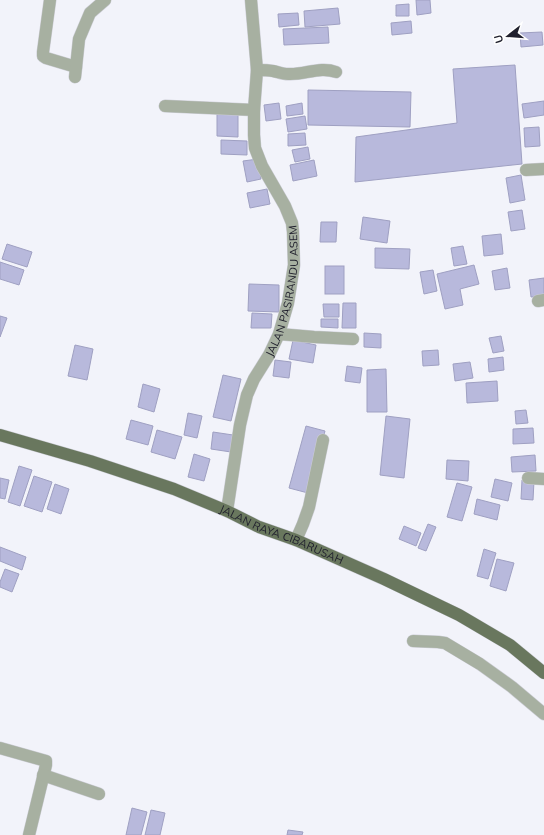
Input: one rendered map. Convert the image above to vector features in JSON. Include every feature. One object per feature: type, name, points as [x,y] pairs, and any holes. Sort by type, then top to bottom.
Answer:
[{"type":"main road","name":"JALAN RAYA CIBARUSAH","points":[[0,435],[174,489],[259,526],[296,540],[391,582],[459,615],[510,645],[544,673]]},
{"type":"street","points":[[50,0],[42,52],[43,56],[75,72],[79,39],[90,13],[105,0]]},
{"type":"street","name":"JALAN PASIRANDU ASEM","points":[[227,511],[240,425],[247,395],[254,379],[270,355],[279,334],[288,303],[294,265],[294,232],[289,213],[262,166],[255,148],[254,110],[257,70],[251,0]]},
{"type":"street","points":[[257,70],[272,70],[287,74],[328,69],[336,72]]},
{"type":"street","points":[[165,106],[254,110]]},
{"type":"street","points":[[526,170],[544,170]]},
{"type":"street","points":[[279,334],[353,340]]},
{"type":"street","points":[[296,540],[309,507],[323,440]]},
{"type":"street","points":[[528,478],[544,479]]},
{"type":"street","points":[[413,641],[445,643],[480,664],[512,687],[544,714]]},
{"type":"street","points":[[0,748],[44,759],[46,762],[29,835]]},
{"type":"street","points":[[43,775],[99,794]]},
{"type":"building","points":[[416,0],[430,0],[431,13],[417,15]]},
{"type":"building","points":[[409,4],[409,16],[396,16],[396,5]]},
{"type":"building","points":[[338,8],[340,24],[305,27],[304,11]]},
{"type":"building","points":[[298,13],[299,25],[279,27],[278,14]]},
{"type":"building","points":[[411,21],[412,33],[392,35],[391,23]]},
{"type":"building","points":[[328,27],[329,43],[284,45],[283,29]]},
{"type":"building","points":[[542,32],[543,45],[521,47],[520,33]]},
{"type":"building","points":[[515,65],[522,164],[355,182],[356,137],[457,123],[453,69]]},
{"type":"building","points":[[308,90],[411,92],[410,127],[308,125]]},
{"type":"building","points":[[544,101],[544,115],[524,118],[522,104]]},
{"type":"building","points":[[279,103],[281,119],[266,121],[264,105]]},
{"type":"building","points":[[302,103],[303,114],[287,116],[286,106]]},
{"type":"building","points":[[217,110],[238,111],[238,137],[217,136]]},
{"type":"building","points":[[305,116],[307,129],[288,132],[286,119]]},
{"type":"building","points":[[539,127],[540,146],[525,147],[524,128]]},
{"type":"building","points":[[305,133],[306,145],[288,146],[288,134]]},
{"type":"building","points":[[221,140],[247,141],[247,155],[221,154]]},
{"type":"building","points":[[308,147],[310,159],[295,162],[292,150]]},
{"type":"building","points":[[258,159],[261,179],[247,182],[243,161]]},
{"type":"building","points":[[314,160],[317,176],[293,181],[290,165]]},
{"type":"building","points":[[521,175],[525,200],[510,203],[506,178]]},
{"type":"building","points":[[267,189],[270,204],[250,208],[247,193]]},
{"type":"building","points":[[522,210],[525,229],[511,231],[508,212]]},
{"type":"building","points":[[363,217],[390,221],[387,243],[360,239]]},
{"type":"building","points":[[321,222],[337,222],[336,242],[320,242]]},
{"type":"building","points":[[501,234],[503,254],[484,256],[482,236]]},
{"type":"building","points":[[7,244],[32,252],[27,267],[2,259]]},
{"type":"building","points":[[463,246],[467,264],[454,266],[451,248]]},
{"type":"building","points":[[375,248],[410,249],[409,269],[375,268]]},
{"type":"building","points":[[0,262],[24,270],[19,285],[0,279]]},
{"type":"building","points":[[474,265],[479,284],[460,289],[463,305],[445,309],[437,274]]},
{"type":"building","points":[[325,266],[344,266],[344,294],[325,294]]},
{"type":"building","points":[[507,268],[510,288],[495,290],[492,271]]},
{"type":"building","points":[[433,270],[437,291],[424,294],[420,272]]},
{"type":"building","points":[[544,278],[544,296],[531,297],[529,280]]},
{"type":"building","points":[[249,284],[279,285],[279,312],[248,311]]},
{"type":"building","points":[[343,303],[356,303],[356,328],[342,328]]},
{"type":"building","points":[[323,304],[339,304],[339,317],[324,317]]},
{"type":"building","points":[[252,313],[272,314],[271,328],[251,328]]},
{"type":"building","points":[[0,316],[7,318],[0,337]]},
{"type":"building","points":[[321,319],[338,319],[338,328],[321,327]]},
{"type":"building","points":[[364,333],[381,334],[381,348],[364,347]]},
{"type":"building","points":[[501,336],[504,351],[493,353],[489,338]]},
{"type":"building","points":[[293,340],[316,345],[313,363],[289,359]]},
{"type":"building","points":[[75,345],[93,349],[87,380],[68,376]]},
{"type":"building","points":[[438,350],[439,365],[423,366],[422,351]]},
{"type":"building","points":[[503,357],[504,370],[489,372],[488,359]]},
{"type":"building","points":[[275,360],[291,362],[289,378],[273,376]]},
{"type":"building","points":[[470,362],[473,378],[455,381],[453,364]]},
{"type":"building","points":[[347,366],[362,368],[360,383],[345,381]]},
{"type":"building","points":[[386,369],[387,412],[367,412],[367,370]]},
{"type":"building","points":[[223,375],[241,379],[231,421],[213,417]]},
{"type":"building","points":[[497,381],[498,401],[467,403],[466,383]]},
{"type":"building","points":[[143,384],[160,389],[154,412],[138,407]]},
{"type":"building","points":[[526,410],[528,423],[516,424],[515,411]]},
{"type":"building","points":[[188,413],[202,416],[197,438],[184,435]]},
{"type":"building","points":[[386,416],[410,419],[404,478],[380,475]]},
{"type":"building","points":[[131,420],[153,426],[148,445],[126,439]]},
{"type":"building","points":[[306,426],[325,431],[308,493],[289,488]]},
{"type":"building","points":[[533,428],[534,443],[513,444],[513,429]]},
{"type":"building","points":[[157,430],[182,437],[175,459],[151,452]]},
{"type":"building","points":[[213,432],[233,435],[231,452],[211,449]]},
{"type":"building","points":[[194,454],[210,459],[204,481],[188,477]]},
{"type":"building","points":[[535,455],[536,471],[512,472],[511,457]]},
{"type":"building","points":[[447,460],[469,461],[468,481],[446,479]]},
{"type":"building","points":[[19,466],[32,470],[20,506],[8,502]]},
{"type":"building","points":[[34,476],[52,482],[42,512],[24,506]]},
{"type":"building","points":[[0,478],[9,480],[5,499],[0,498]]},
{"type":"building","points":[[495,479],[512,483],[508,501],[491,497]]},
{"type":"building","points":[[522,480],[534,481],[533,500],[521,499]]},
{"type":"building","points":[[457,483],[472,487],[462,521],[447,517]]},
{"type":"building","points":[[55,484],[69,489],[61,514],[47,509]]},
{"type":"building","points":[[477,499],[500,505],[497,520],[474,514]]},
{"type":"building","points":[[428,524],[436,527],[426,551],[418,548]]},
{"type":"building","points":[[404,526],[421,533],[416,546],[399,539]]},
{"type":"building","points":[[0,547],[26,557],[22,570],[0,561]]},
{"type":"building","points":[[484,549],[496,553],[488,579],[477,576]]},
{"type":"building","points":[[497,559],[514,563],[506,591],[490,586]]},
{"type":"building","points":[[5,569],[19,574],[12,592],[0,587],[0,582]]},
{"type":"building","points":[[132,808],[147,812],[141,835],[126,835]]},
{"type":"building","points":[[151,810],[165,813],[160,835],[145,835]]},
{"type":"building","points":[[288,830],[303,832],[302,835],[287,835]]}]
